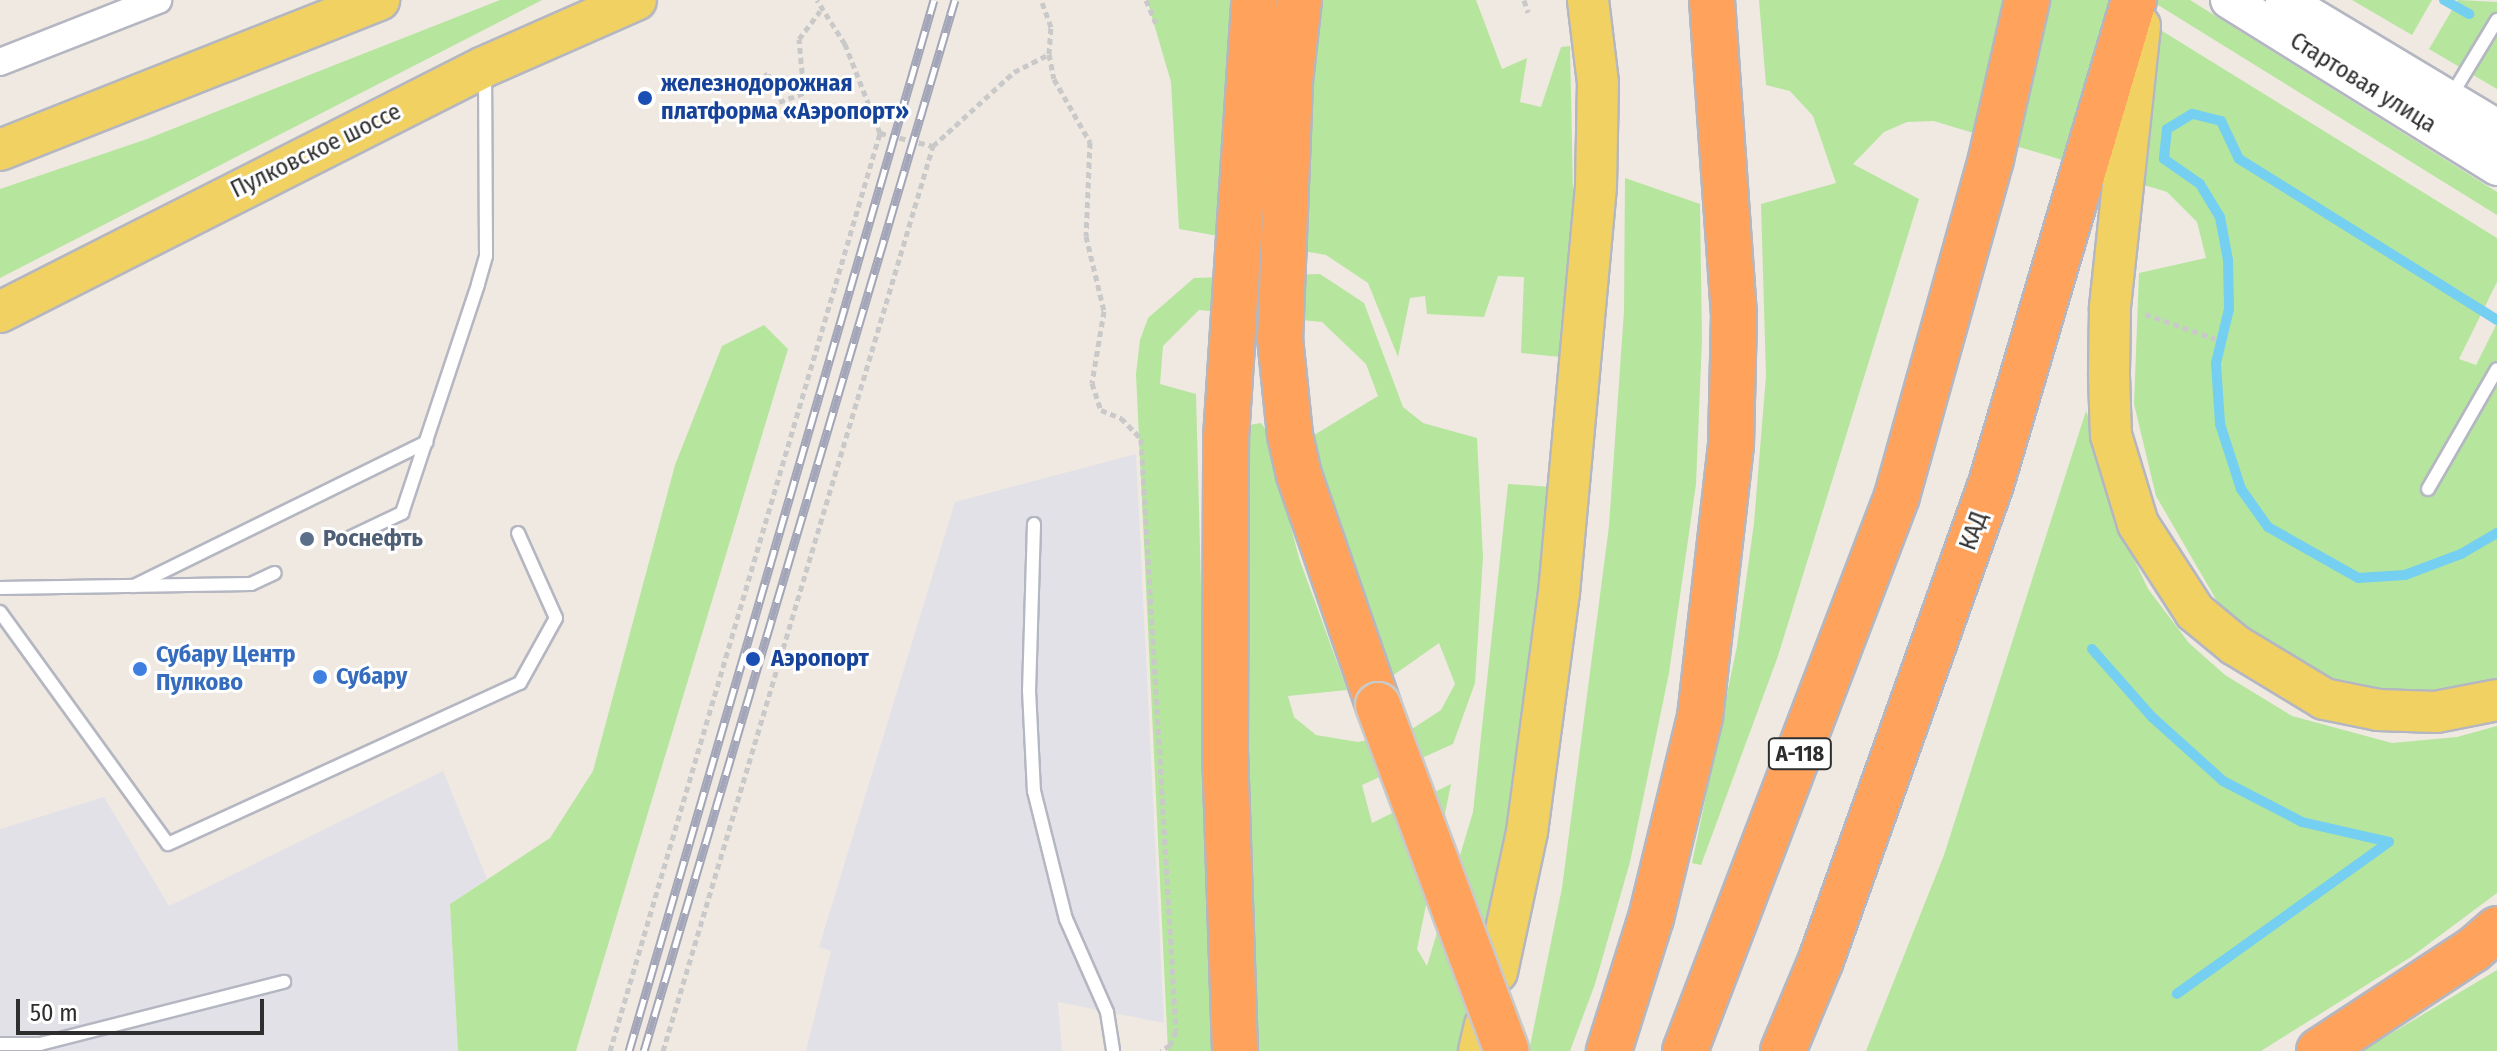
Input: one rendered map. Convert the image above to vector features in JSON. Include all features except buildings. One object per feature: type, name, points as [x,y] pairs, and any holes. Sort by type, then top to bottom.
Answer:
[{"type":"highway","points":[[1235,1051],[1225,752],[1226,438],[1254,0]]},
{"type":"highway","points":[[1299,0],[1290,82],[1280,338],[1290,435],[1299,475],[1490,1043]]},
{"type":"highway","points":[[1609,1051],[1651,918],[1700,717],[1731,446],[1734,315],[1712,0]]},
{"type":"highway","name":"А-118","points":[[1685,1051],[1777,816],[1908,454],[1991,159],[2027,0]]},
{"type":"highway","name":"КАД","points":[[1783,1051],[1991,484],[2134,0]]},
{"type":"highway","points":[[2319,1051],[2473,950],[2497,929]]},
{"type":"main road","points":[[0,150],[379,0]]},
{"type":"main road","name":"Пулковское шоссе","points":[[0,312],[484,67],[636,0]]},
{"type":"main road","points":[[1497,972],[1527,832],[1563,546],[1596,186],[1598,83],[1588,0]]},
{"type":"main road","points":[[2143,0],[2124,310],[2111,435],[2138,524],[2195,612],[2235,645],[2324,699],[2378,710],[2436,712],[2497,700]]},
{"type":"street","points":[[1,55],[158,0]]},
{"type":"street","name":"Стартовая улица","points":[[2229,0],[2497,167]]},
{"type":"street","name":"Стартовая улица","points":[[2284,0],[2497,128]]},
{"type":"lane","points":[[2450,99],[2497,20]]},
{"type":"lane","points":[[349,538],[402,513],[486,256],[484,67]]},
{"type":"lane","points":[[2428,489],[2497,369]]},
{"type":"lane","points":[[134,586],[427,442]]},
{"type":"lane","points":[[1034,524],[1029,690],[1034,791],[1066,919],[1107,1012],[1113,1051]]},
{"type":"lane","points":[[0,612],[168,844],[520,683],[556,618],[518,533]]},
{"type":"lane","points":[[0,588],[251,584],[275,573]]},
{"type":"lane","points":[[0,1044],[40,1044],[284,982]]},
{"type":"path","points":[[610,1051],[880,133],[845,44],[820,11],[817,0]]},
{"type":"path","points":[[1041,0],[1051,27],[1049,54],[1054,79],[1090,142],[1086,236],[1104,311],[1092,383],[1101,410],[1121,418],[1141,439],[1176,1031],[1170,1045],[1161,1051]]},
{"type":"path","points":[[1146,0],[1156,23]]},
{"type":"path","points":[[1524,0],[1528,12]]},
{"type":"path","points":[[746,82],[768,74],[779,102],[804,93],[799,39],[820,11]]},
{"type":"path","points":[[663,1051],[933,146],[1014,72],[1049,54]]},
{"type":"path","points":[[880,133],[933,146]]},
{"type":"path","points":[[2124,310],[2216,339]]},
{"type":"shaded area","points":[[1136,454],[1164,1023],[1058,1002],[1062,1051],[806,1051],[831,951],[819,947],[955,502]]},
{"type":"shaded area","points":[[443,771],[487,879],[450,904],[458,1051],[0,1051],[0,829],[104,797],[169,906]]},
{"type":"green space","points":[[500,0],[542,0],[0,278],[0,189],[147,139]]},
{"type":"green space","points":[[1147,0],[1476,0],[1502,69],[1527,58],[1520,102],[1541,107],[1561,47],[1570,46],[1574,241],[1560,357],[1521,353],[1524,277],[1498,276],[1484,317],[1427,314],[1425,296],[1410,298],[1398,357],[1368,283],[1326,255],[1179,229],[1171,82]]},
{"type":"green space","points":[[1759,0],[2112,0],[2497,238],[2497,282],[2459,359],[2476,365],[2497,323],[2497,678],[2449,691],[2411,694],[2339,686],[2254,641],[2221,608],[2156,496],[2134,404],[2139,273],[2206,258],[2197,222],[2167,192],[1934,121],[1907,122],[1884,132],[1853,164],[1919,199],[1778,656],[1701,865],[1692,863],[1737,646],[1754,523],[1766,376],[1761,204],[1836,183],[1813,116],[1790,91],[1766,85]]},
{"type":"green space","points":[[2150,0],[2190,0],[2497,192],[2497,215]]},
{"type":"green space","points":[[2352,0],[2432,0],[2412,35]]},
{"type":"green space","points":[[2458,0],[2497,2],[2497,89],[2429,49]]},
{"type":"green space","points":[[1625,178],[1700,204],[1702,339],[1696,484],[1669,673],[1630,862],[1595,984],[1570,1051],[1529,1051],[1562,888],[1609,526],[1624,311]]},
{"type":"green space","points":[[1320,274],[1364,303],[1403,407],[1423,423],[1477,438],[1483,557],[1475,683],[1453,744],[1362,785],[1372,823],[1451,784],[1417,949],[1427,966],[1473,812],[1508,484],[1552,487],[1535,684],[1465,1051],[1254,1051],[1245,752],[1250,425],[1261,423],[1266,430],[1299,558],[1347,690],[1288,696],[1294,717],[1316,735],[1358,742],[1409,731],[1441,710],[1455,684],[1439,643],[1388,679],[1350,590],[1311,437],[1378,396],[1366,364],[1322,322],[1199,310],[1163,346],[1160,384],[1196,394],[1213,1051],[1168,1051],[1136,374],[1140,340],[1148,318],[1194,278]]},
{"type":"green space","points":[[764,325],[788,349],[576,1051],[458,1051],[450,904],[550,838],[593,771],[675,465],[722,346]]},
{"type":"green space","points":[[2086,411],[2101,447],[2105,485],[2121,532],[2148,589],[2189,643],[2225,675],[2292,716],[2392,743],[2457,737],[2497,726],[2497,893],[2411,957],[2261,1051],[1866,1051],[1944,855]]},
{"type":"green space","points":[[2497,970],[2497,1051],[2362,1051]]},
{"type":"waterway","points":[[2444,0],[2469,14]]},
{"type":"waterway","points":[[2497,320],[2239,159],[2221,121],[2192,114],[2167,129],[2164,159],[2200,184],[2220,217],[2228,260],[2229,309],[2216,363],[2220,424],[2241,489],[2268,527],[2358,578],[2405,575],[2461,554],[2497,533]]},
{"type":"waterway","points":[[2092,649],[2152,717],[2223,781],[2302,822],[2389,842],[2177,994]]},
{"type":"railway","points":[[629,1051],[934,0]]},
{"type":"railway","points":[[644,1051],[955,0]]},
{"type":"place","name":"железнодорожная платформа «Аэропорт»","points":[[645,98]]},
{"type":"place","name":"Роснефть","points":[[307,539]]},
{"type":"place","name":"Аэропорт","points":[[753,659]]},
{"type":"place","name":"Субару Центр Пулково","points":[[140,669]]},
{"type":"place","name":"Субару","points":[[320,677]]}]
